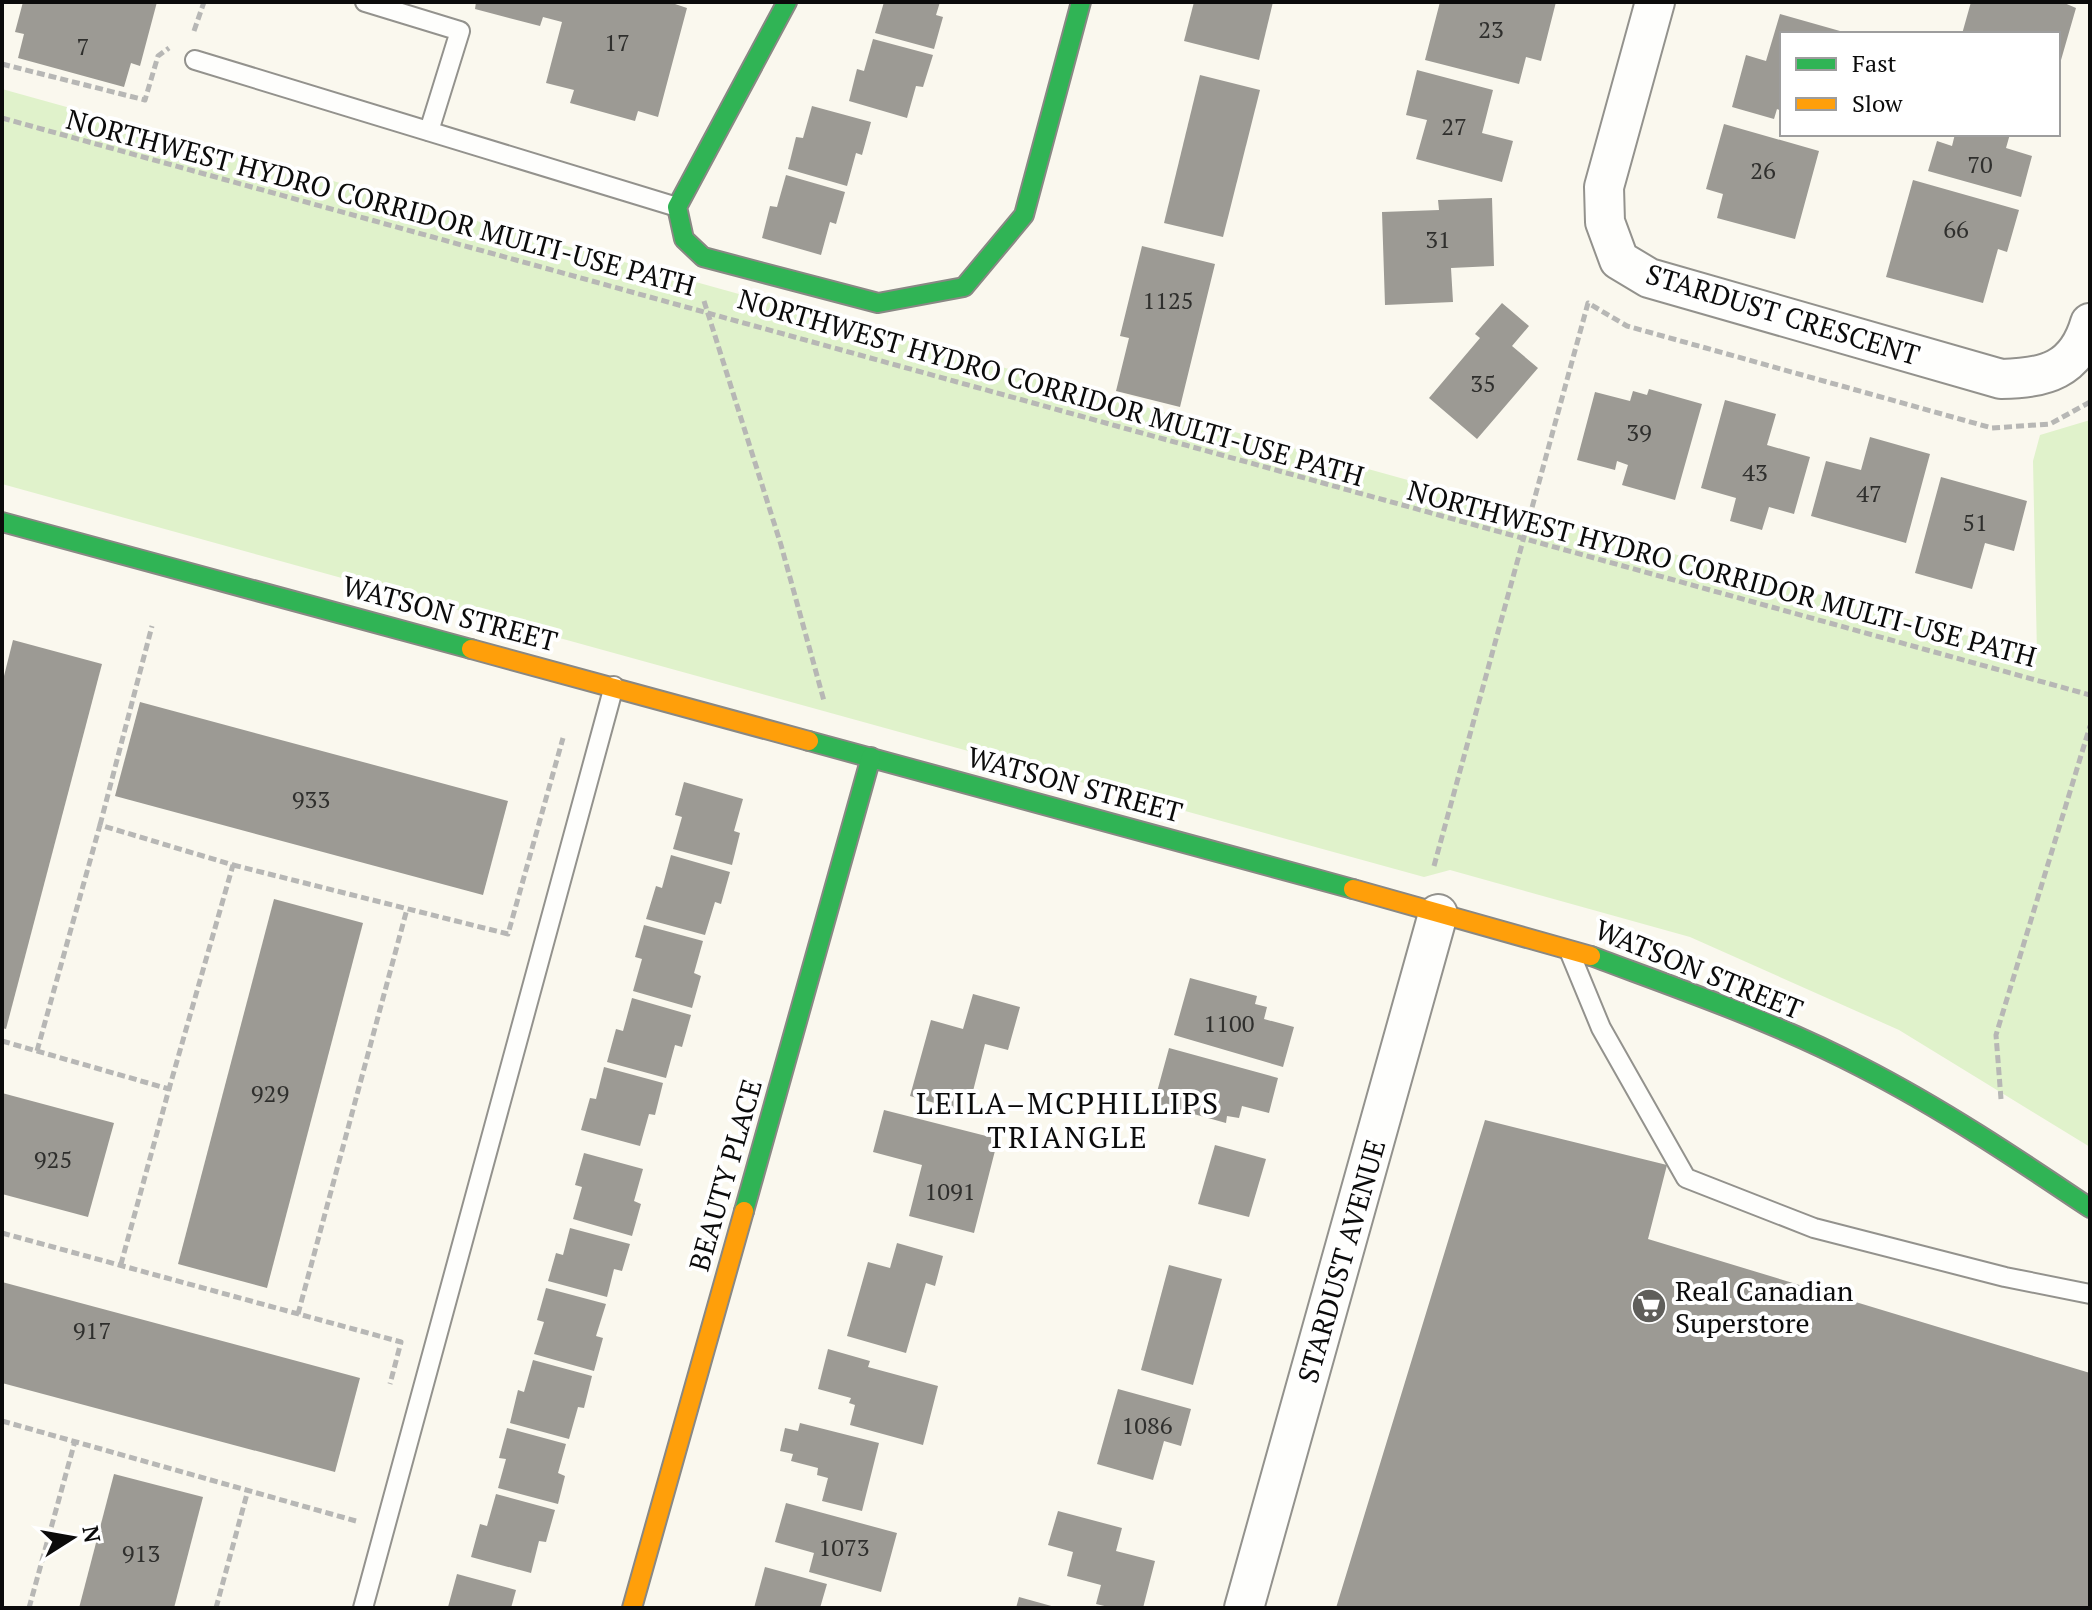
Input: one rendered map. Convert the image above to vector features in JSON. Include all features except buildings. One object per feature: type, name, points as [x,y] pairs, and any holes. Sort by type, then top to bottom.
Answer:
[{"type":"street","points":[[787,2],[677,207],[684,239],[703,257],[878,303],[964,287],[1024,215],[1081,2]]},
{"type":"street","name":"STARDUST CRESCENT","points":[[1655,2],[1604,187],[1605,222],[1619,260],[1649,278],[2001,379],[2035,378],[2067,365],[2090,323]]},
{"type":"street","name":"WATSON STREET","points":[[2,522],[1567,947],[1730,1008],[1860,1067],[2013,1157],[2090,1208]]},
{"type":"street","name":"BEAUTY PLACE","points":[[632,1608],[871,757]]},
{"type":"street","name":"STARDUST AVENUE","points":[[1244,1608],[1430,912]]},
{"type":"lane","points":[[365,2],[460,31],[429,131]]},
{"type":"lane","points":[[195,60],[677,207]]},
{"type":"lane","points":[[363,1608],[614,686]]},
{"type":"lane","points":[[1567,947],[1601,1028],[1686,1178],[1814,1228],[2005,1277],[2090,1294]]},
{"type":"path","points":[[183,38],[196,29],[204,2]]},
{"type":"path","points":[[2,64],[145,100],[158,56],[170,47]]},
{"type":"path","name":"NORTHWEST HYDRO CORRIDOR MULTI-USE PATH","points":[[2,118],[2090,695]]},
{"type":"path","points":[[703,257],[701,283],[706,312],[781,545],[805,641],[839,748]]},
{"type":"path","points":[[1430,912],[1523,539],[1588,303],[1627,326],[1992,428],[2050,424],[2090,402]]},
{"type":"path","points":[[37,1051],[152,626]]},
{"type":"path","points":[[2013,1157],[2002,1104],[1996,1035],[2090,726]]},
{"type":"path","points":[[100,825],[233,865],[508,934],[563,738]]},
{"type":"path","points":[[121,1264],[233,865]]},
{"type":"path","points":[[298,1314],[407,909]]},
{"type":"path","points":[[2,1041],[169,1089]]},
{"type":"path","points":[[2,1233],[401,1342],[389,1386]]},
{"type":"path","points":[[2,1421],[384,1529]]},
{"type":"path","points":[[29,1608],[75,1441]]},
{"type":"path","points":[[216,1608],[248,1490]]},
{"type":"path","points":[[355,1520],[358,1505]]},
{"type":"green space","points":[[2,89],[2037,655],[2033,461],[2040,435],[2090,420],[2090,1147],[1899,1030],[1690,937],[1450,870],[1424,877],[2,484]]},
{"type":"traffic: fast","points":[[787,2],[677,207],[684,239],[703,257],[878,303],[964,287],[1024,215],[1081,2]]},
{"type":"traffic: fast","points":[[2,522],[471,649]]},
{"type":"traffic: fast","points":[[809,741],[1353,889]]},
{"type":"traffic: fast","points":[[744,1211],[871,757]]},
{"type":"traffic: fast","points":[[1591,956],[1762,1021],[1861,1067],[1949,1116],[2090,1208]]},
{"type":"traffic: slow","points":[[471,649],[809,741]]},
{"type":"traffic: slow","points":[[1353,889],[1591,956]]},
{"type":"traffic: slow","points":[[632,1608],[744,1211]]},
{"type":"place","name":"Real Canadian Superstore","points":[[1649,1306]]},
{"type":"district","name":"LEILA–MCPHILLIPS TRIANGLE","points":[[1068,1120]]}]
